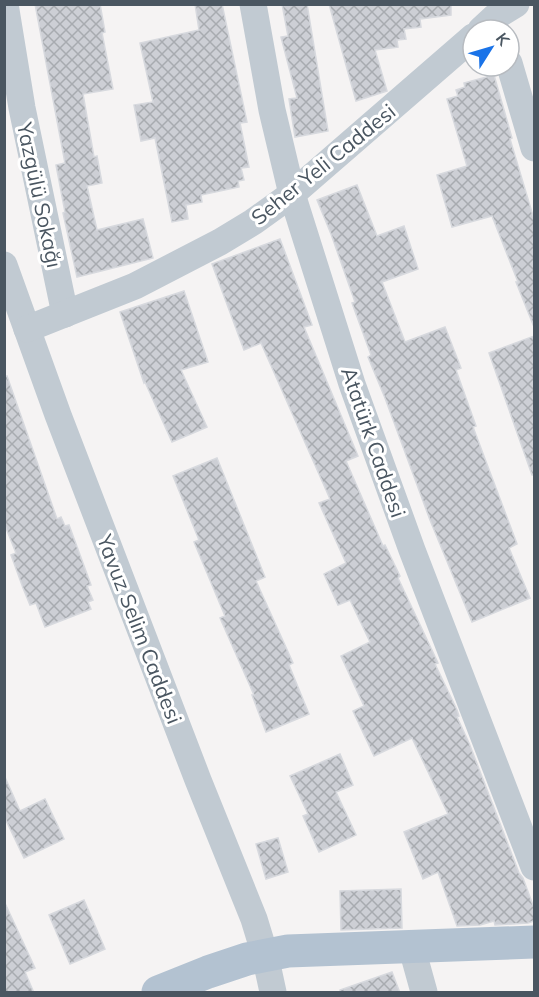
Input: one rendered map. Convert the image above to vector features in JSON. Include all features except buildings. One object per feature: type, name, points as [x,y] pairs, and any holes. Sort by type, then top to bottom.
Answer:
[{"type":"main road","points":[[158,993],[208,972],[265,955],[320,948],[534,942]]},
{"type":"street","name":"Yazgülü Sokağı","points":[[5,4],[22,108],[65,314]]},
{"type":"street","name":"Atatürk Caddesi","points":[[254,4],[272,110],[292,194],[352,384],[412,550],[534,867]]},
{"type":"street","name":"Seher Yeli Caddesi","points":[[27,329],[135,286],[220,242],[253,222],[292,194],[461,47]]},
{"type":"street","points":[[513,78],[534,148]]},
{"type":"street","name":"Yavuz Selim Caddesi","points":[[4,265],[194,769],[254,919],[273,993]]},
{"type":"street","points":[[411,945],[424,993]]}]
